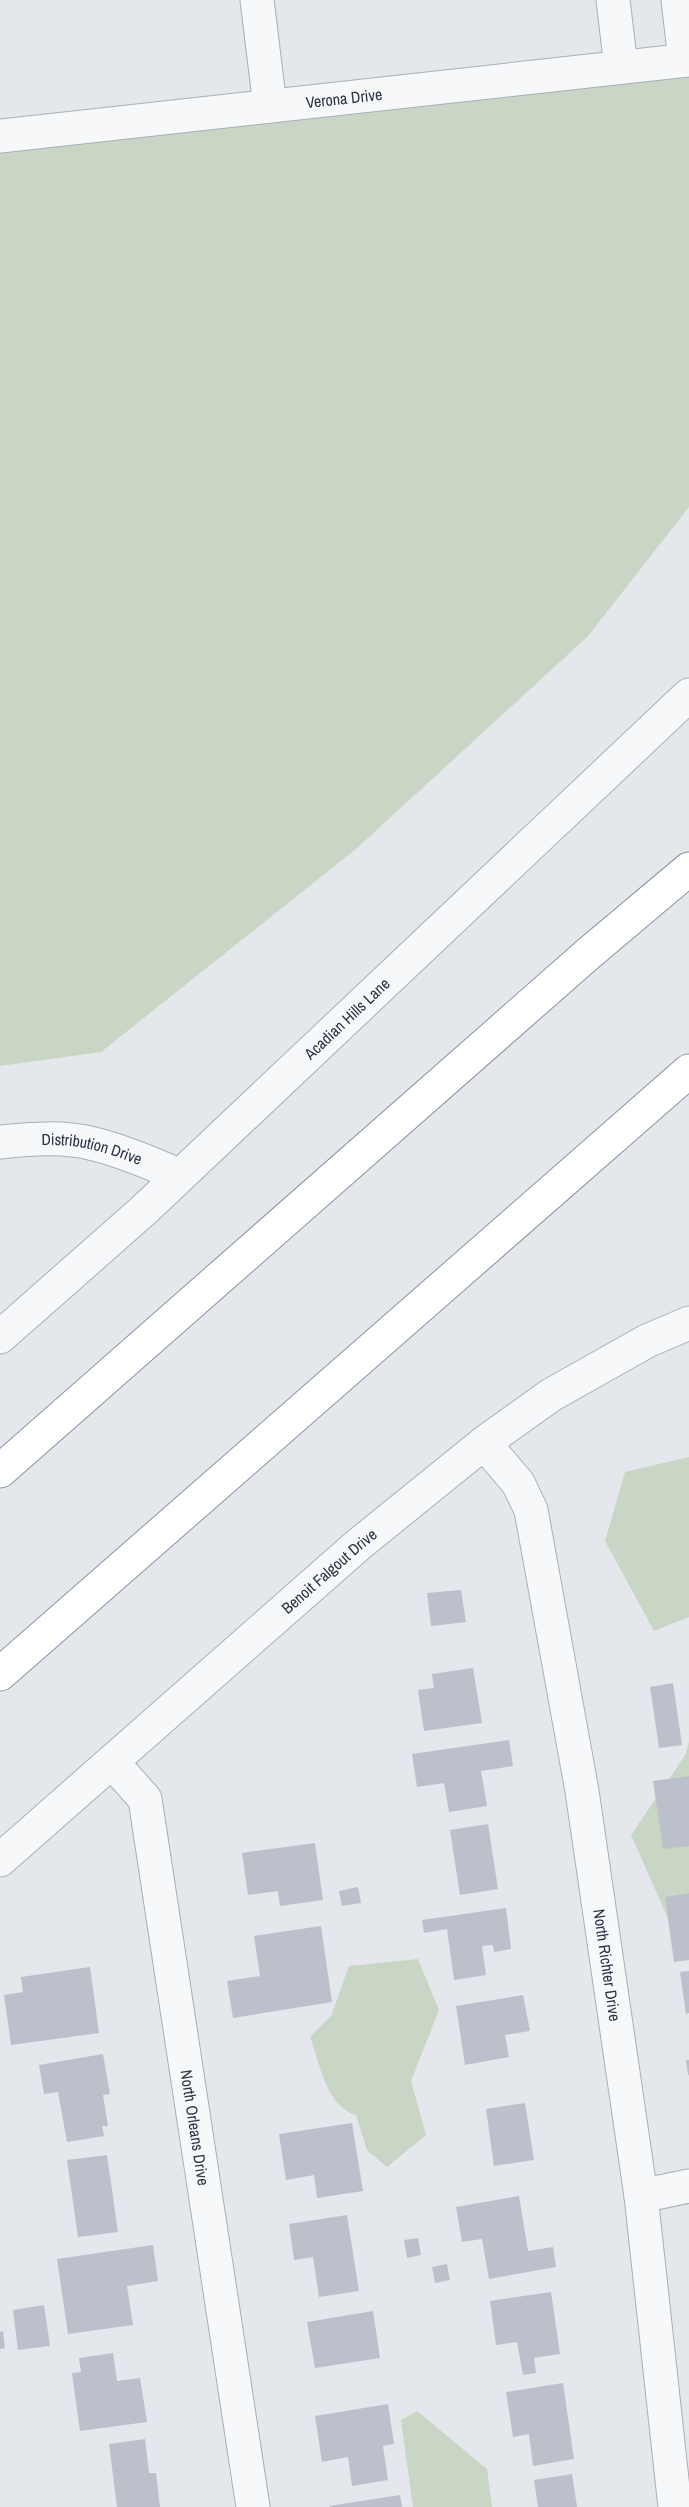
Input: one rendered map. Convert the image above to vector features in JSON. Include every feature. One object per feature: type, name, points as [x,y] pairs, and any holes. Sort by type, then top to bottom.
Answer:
[{"type":"highway","points":[[588,954],[689,850]]},
{"type":"highway","points":[[0,1472],[588,954],[689,869]]},
{"type":"highway","points":[[0,1674],[689,1071]]},
{"type":"highway","points":[[588,1159],[689,1096]]},
{"type":"street","points":[[257,0],[270,106]]},
{"type":"street","points":[[614,0],[621,67]]},
{"type":"street","points":[[678,0],[687,60]]},
{"type":"street","name":"Verona Drive","points":[[0,136],[687,60]]},
{"type":"street","name":"Acadian Hills Lane","points":[[0,1337],[144,1210],[178,1174],[689,695]]},
{"type":"street","name":"Distribution Drive","points":[[0,1142],[54,1139],[92,1143],[134,1156],[178,1174]]},
{"type":"street","name":"Benoit Falgout Drive","points":[[0,1860],[358,1545],[484,1443],[551,1395],[647,1341],[689,1323]]},
{"type":"street","name":"North Richter Drive","points":[[484,1443],[519,1483],[531,1510],[582,1791],[641,2196],[675,2507]]},
{"type":"street","name":"North Orleans Drive","points":[[112,1762],[145,1799],[253,2507]]},
{"type":"street","points":[[641,2196],[689,2186]]},
{"type":"green space","points":[[689,76],[689,507],[588,636],[356,849],[101,1052],[0,1066],[0,151]]},
{"type":"green space","points":[[689,1457],[689,1617],[654,1631],[605,1541],[625,1472]]},
{"type":"green space","points":[[689,1741],[689,1932],[675,1934],[631,1835],[686,1754]]},
{"type":"green space","points":[[418,1959],[439,2010],[411,2081],[426,2135],[387,2167],[367,2150],[356,2115],[346,2110],[331,2094],[310,2037],[331,2016],[349,1966]]},
{"type":"green space","points":[[417,2411],[487,2469],[492,2507],[413,2507],[401,2420]]},
{"type":"building","points":[[461,1590],[466,1622],[431,1626],[427,1593]]},
{"type":"building","points":[[473,1668],[482,1723],[424,1731],[418,1690],[434,1688],[432,1674]]},
{"type":"building","points":[[673,1683],[682,1745],[659,1748],[650,1687]]},
{"type":"building","points":[[509,1740],[513,1766],[481,1771],[487,1806],[449,1812],[444,1783],[417,1787],[412,1754]]},
{"type":"building","points":[[689,1776],[689,1846],[663,1849],[653,1781]]},
{"type":"building","points":[[488,1824],[498,1889],[460,1895],[450,1830]]},
{"type":"building","points":[[315,1843],[323,1900],[280,1906],[278,1891],[248,1895],[242,1853]]},
{"type":"building","points":[[358,1887],[361,1903],[342,1906],[339,1891]]},
{"type":"building","points":[[689,1893],[689,1960],[674,1962],[665,1897]]},
{"type":"building","points":[[506,1908],[511,1949],[494,1952],[493,1945],[482,1946],[486,1975],[454,1980],[447,1929],[424,1933],[422,1920]]},
{"type":"building","points":[[321,1926],[332,2002],[233,2018],[227,1981],[260,1976],[254,1936]]},
{"type":"building","points":[[90,1967],[99,2033],[11,2045],[4,1995],[23,1992],[21,1977]]},
{"type":"building","points":[[689,1971],[689,2013],[686,2014],[680,1972]]},
{"type":"building","points":[[523,1995],[530,2031],[505,2035],[509,2057],[465,2065],[456,2006]]},
{"type":"building","points":[[103,2054],[110,2094],[103,2095],[108,2126],[102,2126],[104,2136],[67,2142],[58,2092],[44,2094],[39,2065]]},
{"type":"building","points":[[686,2060],[689,2060],[689,2075],[688,2075]]},
{"type":"building","points":[[525,2103],[534,2160],[494,2166],[486,2109]]},
{"type":"building","points":[[352,2123],[363,2191],[317,2198],[314,2175],[286,2180],[279,2134]]},
{"type":"building","points":[[107,2155],[118,2232],[78,2237],[67,2160]]},
{"type":"building","points":[[519,2196],[528,2251],[553,2247],[556,2267],[489,2279],[482,2239],[462,2242],[456,2207]]},
{"type":"building","points":[[347,2215],[359,2291],[319,2297],[313,2257],[294,2260],[289,2224]]},
{"type":"building","points":[[418,2238],[421,2255],[407,2258],[404,2240]]},
{"type":"building","points":[[153,2245],[158,2281],[127,2286],[133,2325],[68,2334],[57,2259]]},
{"type":"building","points":[[447,2264],[450,2280],[435,2283],[432,2267]]},
{"type":"building","points":[[551,2292],[560,2354],[534,2358],[536,2373],[523,2375],[517,2342],[496,2345],[490,2301]]},
{"type":"building","points":[[44,2305],[50,2346],[18,2350],[13,2310]]},
{"type":"building","points":[[373,2311],[380,2358],[315,2368],[307,2322]]},
{"type":"building","points":[[3,2331],[5,2348],[0,2349],[0,2332]]},
{"type":"building","points":[[113,2353],[117,2381],[140,2378],[147,2422],[80,2431],[72,2373],[81,2372],[79,2358]]},
{"type":"building","points":[[563,2383],[574,2459],[533,2466],[529,2434],[513,2437],[506,2392]]},
{"type":"building","points":[[388,2404],[394,2444],[383,2446],[388,2480],[352,2486],[348,2457],[322,2462],[315,2416]]},
{"type":"building","points":[[145,2439],[149,2473],[156,2473],[160,2507],[117,2507],[109,2444]]},
{"type":"building","points":[[572,2474],[577,2507],[538,2507],[534,2480]]},
{"type":"building","points":[[400,2495],[402,2507],[329,2506]]}]
